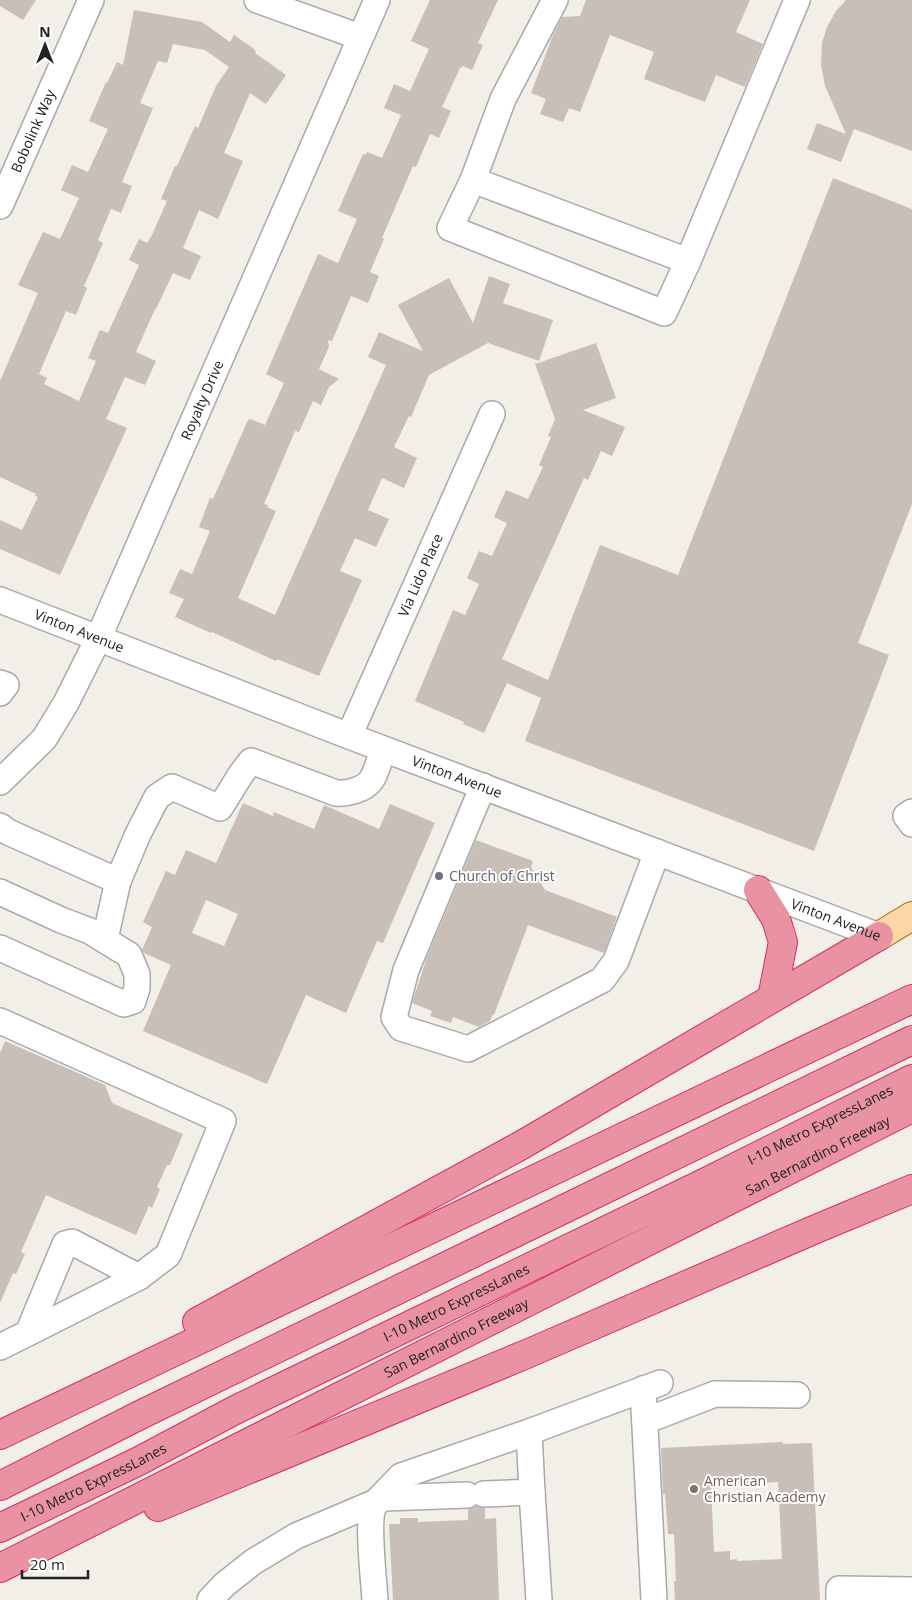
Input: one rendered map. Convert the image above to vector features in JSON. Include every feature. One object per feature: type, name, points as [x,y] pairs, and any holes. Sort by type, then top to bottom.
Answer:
[{"type":"highway","points":[[758,890],[776,919],[783,942],[772,998]]},
{"type":"highway","points":[[0,1429],[520,1146],[879,936]]},
{"type":"highway","points":[[0,1435],[912,999]]},
{"type":"highway","points":[[0,1486],[140,1415],[912,1040]]},
{"type":"highway","name":"I-10 Metro ExpressLanes","points":[[0,1528],[139,1461],[237,1409],[706,1182],[912,1079]]},
{"type":"highway","name":"San Bernardino Freeway","points":[[0,1568],[912,1108]]},
{"type":"highway","points":[[0,1573],[529,1353],[912,1188]]},
{"type":"main road","name":"Vinton Avenue","points":[[879,936],[912,916]]},
{"type":"street","name":"Bobolink Way","points":[[2,194],[91,0]]},
{"type":"street","points":[[257,0],[360,38]]},
{"type":"street","name":"Royalty Drive","points":[[0,782],[44,739],[66,702],[98,639],[377,0]]},
{"type":"street","points":[[555,0],[503,98],[473,180],[450,228],[664,313],[688,261],[798,0]]},
{"type":"street","points":[[473,180],[688,261]]},
{"type":"street","name":"Via Lido Place","points":[[349,736],[492,414]]},
{"type":"street","name":"Vinton Avenue","points":[[0,600],[383,749],[879,936]]},
{"type":"street","points":[[0,682],[6,685],[0,693]]},
{"type":"street","points":[[105,939],[118,880],[157,797],[172,788],[220,808],[251,761],[336,793],[347,794],[372,780],[383,749]]},
{"type":"street","points":[[483,786],[406,970],[394,1017],[401,1028],[468,1049],[602,980],[616,961],[657,852]]},
{"type":"street","points":[[912,812],[906,816],[912,824]]},
{"type":"street","points":[[0,826],[8,832],[118,880]]},
{"type":"street","points":[[0,892],[60,920],[90,931],[129,955],[137,974],[137,988],[133,1001],[124,1004],[0,948]]},
{"type":"street","points":[[0,1021],[223,1122],[168,1255],[139,1277],[0,1347]]},
{"type":"street","points":[[28,1333],[65,1244],[72,1242],[139,1277]]},
{"type":"street","points":[[375,1600],[371,1526],[372,1510],[376,1502],[400,1476],[529,1432],[652,1386],[645,1421],[654,1600]]},
{"type":"street","points":[[645,1421],[715,1394],[797,1395]]},
{"type":"street","points":[[529,1432],[540,1600]]},
{"type":"street","points":[[210,1600],[224,1585],[253,1562],[296,1536],[384,1498],[532,1492]]},
{"type":"street","points":[[839,1600],[838,1589],[912,1590]]},
{"type":"building","points":[[0,0],[36,0],[23,20],[0,6]]},
{"type":"building","points":[[430,0],[498,0],[478,43],[483,45],[472,70],[463,66],[460,68],[442,107],[451,111],[439,138],[430,134],[416,167],[413,166],[382,238],[384,239],[370,272],[379,276],[368,303],[351,296],[332,341],[328,340],[329,347],[319,369],[339,379],[329,387],[321,405],[313,401],[299,432],[295,431],[264,504],[276,511],[238,598],[275,615],[386,365],[368,357],[379,332],[423,351],[398,305],[449,278],[473,323],[489,276],[510,284],[503,303],[553,320],[539,361],[488,343],[429,375],[411,417],[409,416],[394,447],[417,458],[404,488],[382,478],[368,510],[389,519],[376,547],[355,538],[340,571],[362,580],[319,676],[277,659],[276,661],[175,617],[184,599],[169,593],[180,569],[192,574],[210,531],[199,527],[210,498],[213,499],[248,420],[250,419],[265,425],[284,383],[266,374],[318,254],[338,263],[357,219],[338,211],[363,154],[365,155],[367,152],[382,158],[401,115],[384,108],[394,84],[410,91],[429,49],[411,41]]},
{"type":"building","points":[[586,0],[750,0],[736,32],[763,44],[745,87],[716,75],[705,102],[644,79],[654,52],[610,35],[580,112],[569,108],[563,122],[540,114],[546,99],[531,93],[553,35],[562,17],[580,16]]},
{"type":"building","points":[[846,0],[912,0],[912,151],[854,129],[841,162],[807,149],[817,123],[846,134],[825,86],[821,65],[822,43],[827,27],[836,11]]},
{"type":"building","points":[[134,10],[202,22],[230,42],[234,35],[286,75],[266,104],[250,93],[224,153],[243,161],[218,219],[199,210],[183,248],[201,256],[190,280],[173,273],[136,352],[156,361],[145,385],[125,377],[106,419],[127,428],[60,575],[0,549],[0,520],[22,530],[38,497],[35,496],[36,494],[0,477],[0,381],[38,293],[18,285],[43,232],[60,239],[79,198],[61,190],[72,165],[88,172],[108,129],[89,121],[117,62],[123,65]],"holes":[[[173,44],[205,50],[229,67],[216,86],[198,128],[195,126],[177,166],[175,166],[161,199],[167,201],[152,235],[147,243],[139,239],[129,260],[139,265],[108,333],[100,330],[88,358],[96,361],[79,401],[44,384],[47,378],[39,374],[66,311],[76,315],[87,288],[84,286],[103,243],[98,240],[111,209],[121,213],[132,186],[122,182],[153,108],[140,103],[158,61],[167,63]]]},
{"type":"building","points":[[833,178],[912,209],[912,504],[858,643],[889,655],[814,851],[525,741],[541,698],[507,683],[484,733],[463,724],[464,722],[415,701],[453,610],[465,615],[479,584],[467,578],[479,551],[492,556],[507,523],[494,517],[506,490],[528,499],[543,467],[539,465],[551,437],[548,436],[555,419],[535,364],[596,343],[616,398],[583,410],[625,427],[612,456],[601,451],[588,480],[584,478],[502,659],[548,680],[600,545],[678,575]]},
{"type":"building","points":[[243,803],[273,816],[274,812],[314,829],[324,805],[379,829],[390,804],[435,823],[383,943],[377,941],[346,1013],[306,995],[267,1084],[143,1031],[171,965],[144,953],[142,950],[152,927],[143,922],[166,871],[175,875],[186,850],[216,863]],"holes":[[[206,900],[238,914],[224,946],[192,933]]]},
{"type":"building","points":[[476,840],[533,861],[531,867],[545,890],[617,917],[604,953],[528,925],[494,1015],[490,1021],[479,1027],[453,1017],[451,1023],[430,1016],[432,1011],[412,1003],[427,957]]},
{"type":"building","points":[[5,1041],[105,1085],[112,1103],[183,1134],[170,1165],[167,1165],[157,1187],[160,1189],[152,1208],[149,1206],[136,1235],[46,1195],[21,1252],[25,1254],[16,1274],[13,1273],[0,1303],[0,1053]]},
{"type":"building","points":[[783,1442],[783,1444],[812,1443],[820,1600],[675,1600],[674,1534],[668,1534],[665,1494],[663,1494],[661,1448]],"holes":[[[778,1482],[782,1559],[737,1561],[737,1559],[730,1560],[730,1551],[714,1552],[711,1486]]]},
{"type":"building","points":[[476,1506],[485,1508],[485,1519],[496,1518],[499,1600],[393,1600],[389,1524],[400,1524],[400,1518],[418,1518],[418,1522],[468,1520],[468,1509]]},
{"type":"place","name":"Church of Christ","points":[[439,876]]},
{"type":"place","name":"American Christian Academy","points":[[694,1489]]}]
